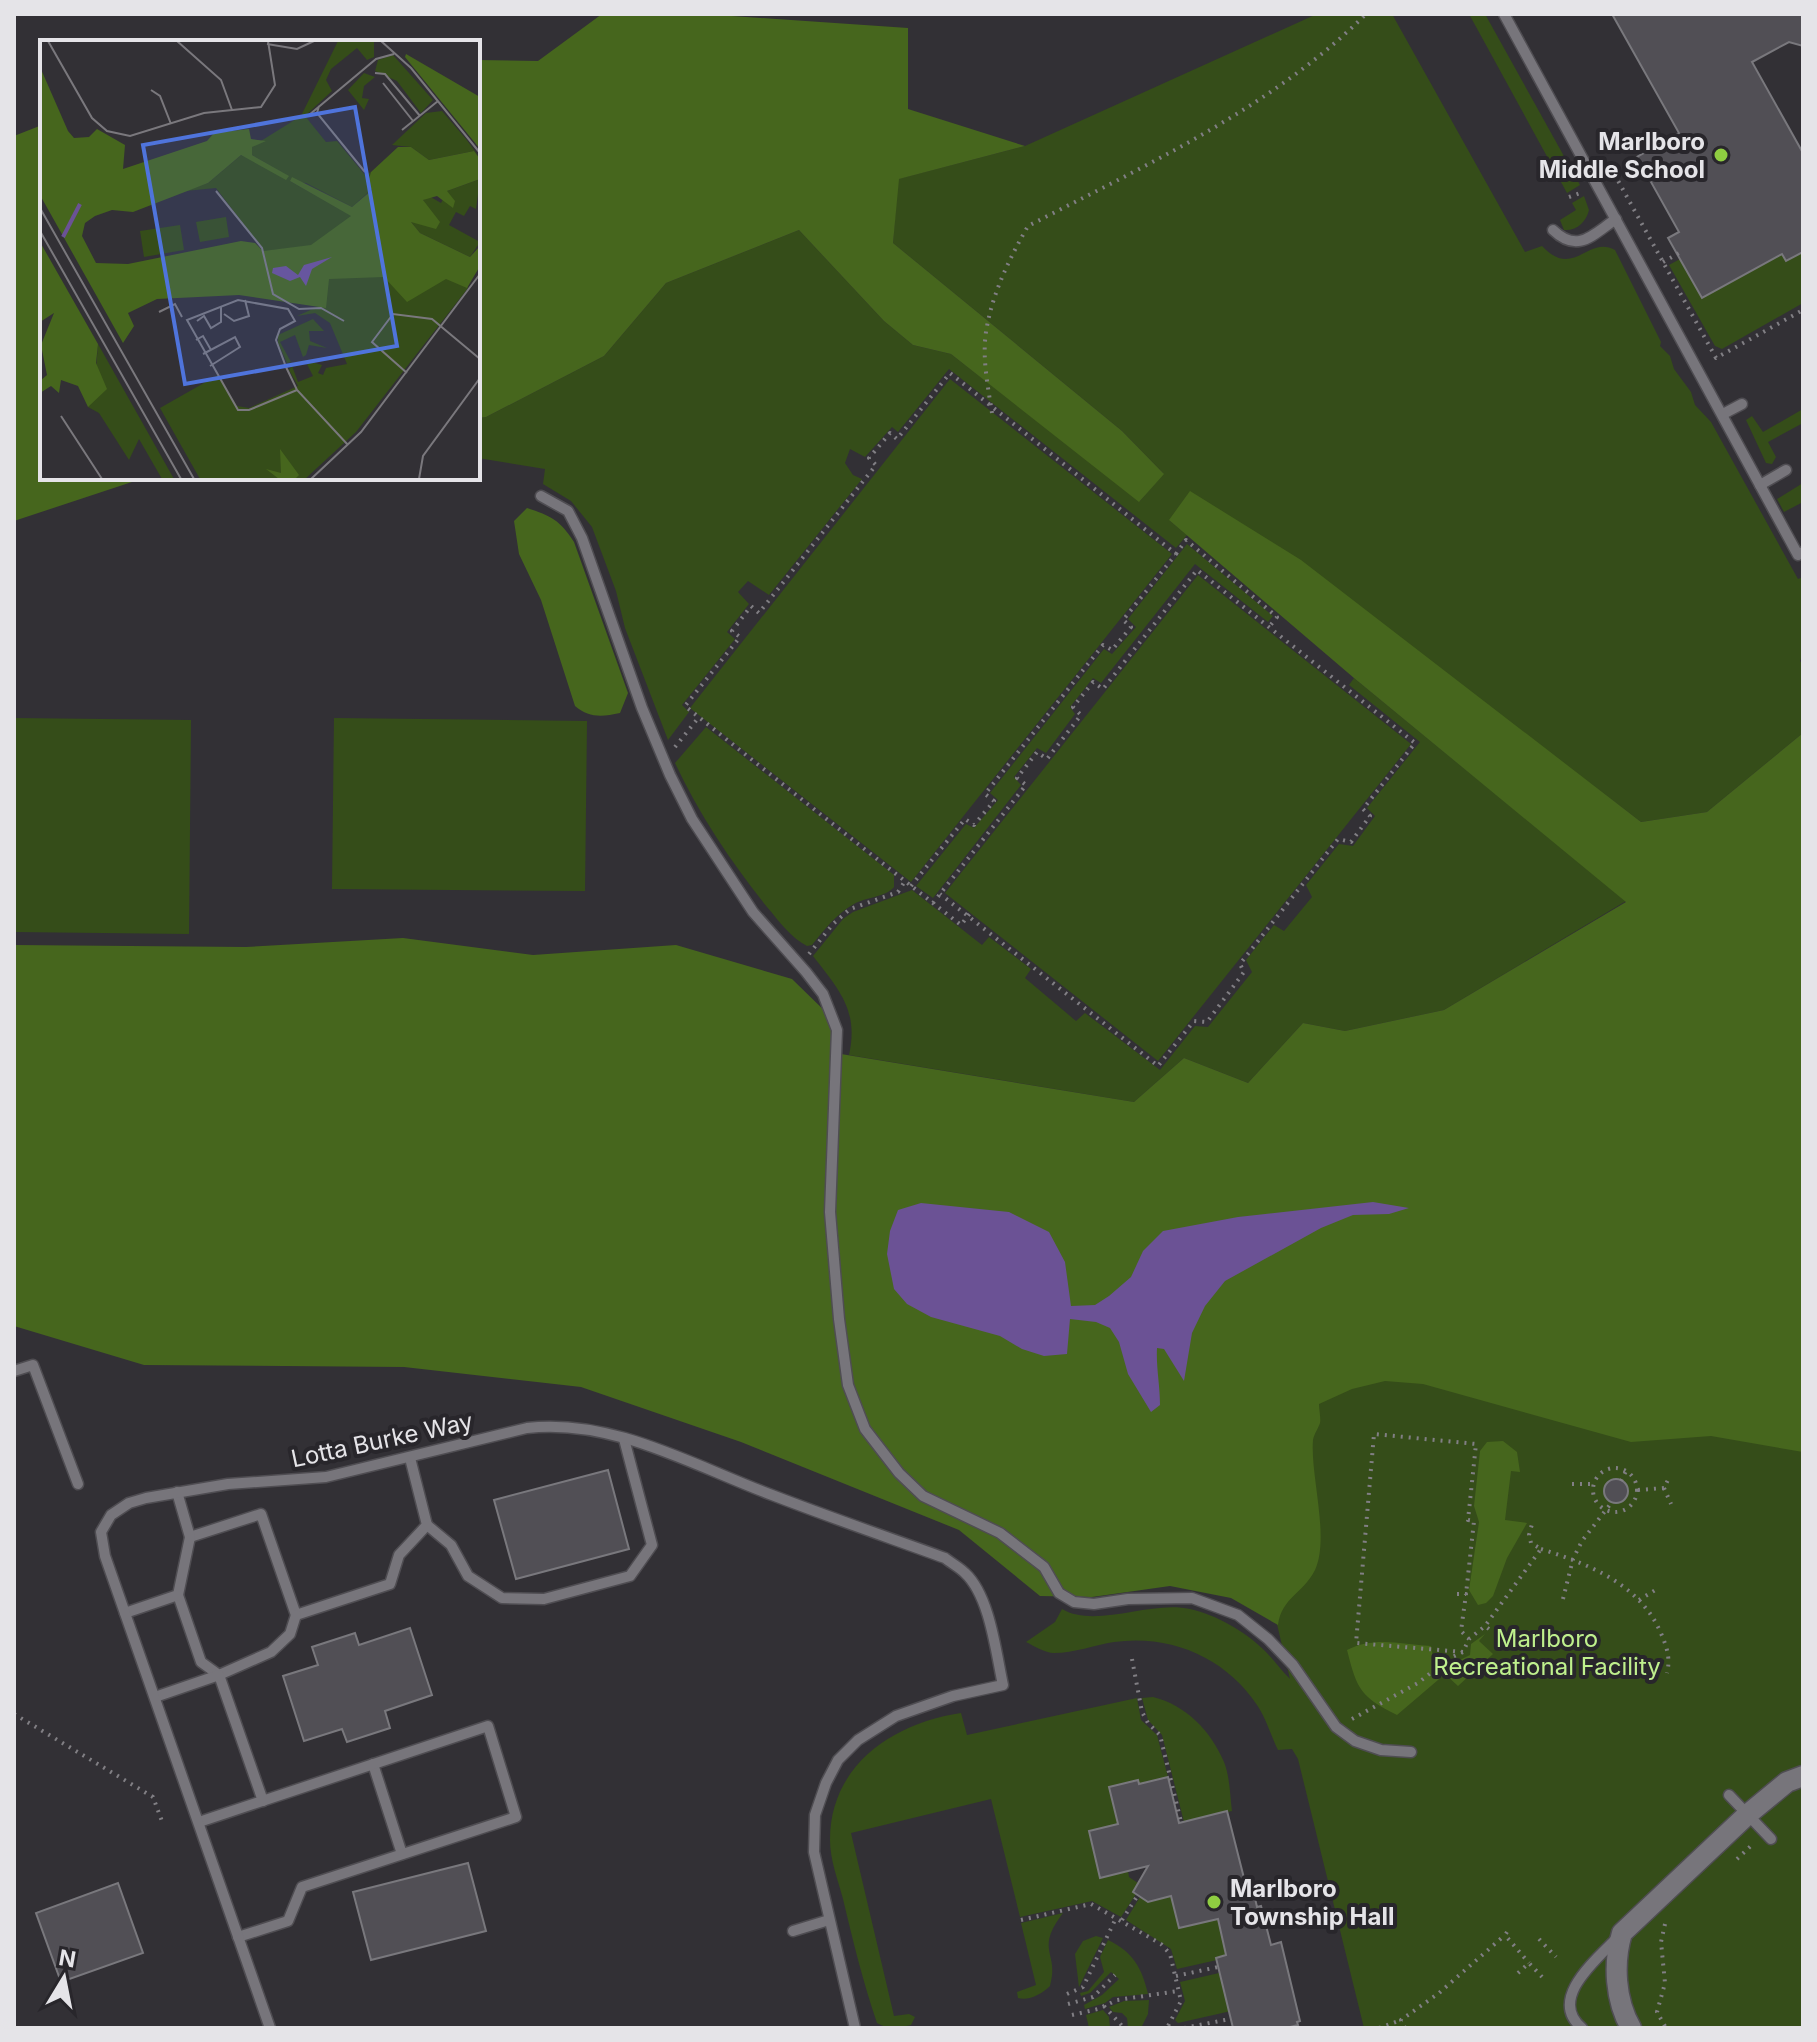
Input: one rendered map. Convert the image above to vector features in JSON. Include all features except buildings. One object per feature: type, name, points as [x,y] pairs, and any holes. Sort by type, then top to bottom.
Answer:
[{"type":"street","points":[[1631,2028],[1624,2016],[1619,1990],[1617,1950],[1622,1933],[1747,1815],[1787,1782],[1803,1776]]},
{"type":"lane","points":[[1504,14],[1798,555],[1803,552]]},
{"type":"lane","points":[[1553,230],[1565,241],[1580,243],[1616,219]]},
{"type":"lane","points":[[1723,414],[1742,404]]},
{"type":"lane","points":[[1760,485],[1786,470]]},
{"type":"lane","points":[[541,496],[568,511],[582,538],[642,708],[692,819],[753,912],[823,994],[837,1030],[830,1169],[832,1241],[848,1385],[865,1429],[899,1473],[923,1496],[1000,1533],[1044,1567],[1059,1593],[1074,1602],[1094,1604],[1128,1599],[1192,1598],[1238,1615],[1268,1639],[1293,1665],[1336,1727],[1355,1741],[1381,1750],[1411,1752]]},
{"type":"lane","points":[[14,1371],[33,1365],[78,1484]]},
{"type":"lane","name":"Lotta Burke Way","points":[[270,2028],[105,1556],[101,1532],[111,1515],[129,1503],[177,1492],[228,1484],[326,1477],[527,1428],[553,1425],[592,1430],[646,1445],[771,1495],[945,1558],[966,1573],[977,1587],[987,1613],[1003,1685],[953,1696],[896,1716],[858,1740],[838,1760],[815,1815],[813,1840],[829,1920]]},
{"type":"lane","points":[[410,1458],[427,1525],[451,1545],[468,1576],[502,1598],[544,1599],[630,1576],[652,1545],[624,1439]]},
{"type":"lane","points":[[177,1492],[190,1537],[178,1595],[201,1662],[219,1675],[263,1801]]},
{"type":"lane","points":[[155,1697],[219,1675],[271,1652],[290,1634],[296,1615],[261,1514],[190,1537]]},
{"type":"lane","points":[[296,1615],[390,1584],[399,1555],[427,1525]]},
{"type":"lane","points":[[125,1613],[178,1595]]},
{"type":"lane","points":[[199,1822],[488,1726],[516,1817],[302,1887],[288,1921],[238,1937]]},
{"type":"lane","points":[[373,1764],[402,1854]]},
{"type":"lane","points":[[1729,1795],[1768,1836]]},
{"type":"lane","points":[[793,1931],[829,1920],[855,2028]]},
{"type":"lane","points":[[1582,2028],[1571,2013],[1571,1994],[1580,1976],[1622,1933]]},
{"type":"path","points":[[992,413],[985,366],[986,333],[1006,267],[1028,226],[1214,129],[1336,44],[1366,14]]},
{"type":"path","points":[[1569,197],[1616,177],[1716,358],[1803,310]]},
{"type":"path","points":[[1663,262],[1681,252]]},
{"type":"path","points":[[969,915],[961,925],[685,706],[740,637],[732,631],[751,606],[759,613],[876,465],[869,458],[890,433],[897,439],[950,373],[1176,554]]},
{"type":"path","points":[[911,886],[965,819],[974,825],[994,801],[985,794],[1103,645],[1112,650],[1131,627],[1123,620],[1186,540],[1277,617],[1269,627]]},
{"type":"path","points":[[933,903],[940,894],[1026,785],[1017,778],[1037,752],[1047,759],[1081,715],[1073,707],[1093,682],[1103,689],[1197,570],[1415,743],[1363,809],[1370,816],[1351,842],[1338,839],[1240,964],[1244,972],[1207,1022],[1194,1021],[1158,1066],[940,894]]},
{"type":"path","points":[[664,761],[699,717]]},
{"type":"path","points":[[800,965],[833,924],[850,909],[898,892],[905,881]]},
{"type":"path","points":[[1463,1652],[1356,1643],[1374,1434],[1476,1444],[1468,1520],[1474,1521],[1461,1631],[1469,1639]]},
{"type":"path","points":[[1608,1469],[1626,1471],[1634,1478],[1638,1490],[1636,1498],[1627,1510],[1607,1511],[1595,1499],[1597,1477],[1608,1469]]},
{"type":"path","points":[[1621,1481],[1626,1471]]},
{"type":"path","points":[[1664,1488],[1669,1478]]},
{"type":"path","points":[[1572,1484],[1594,1484]]},
{"type":"path","points":[[1638,1490],[1664,1488]]},
{"type":"path","points":[[1664,1488],[1671,1504]]},
{"type":"path","points":[[1563,1599],[1573,1559],[1582,1541],[1612,1502]]},
{"type":"path","points":[[1532,1524],[1529,1535],[1531,1543],[1573,1559],[1616,1581],[1639,1600],[1654,1618],[1662,1635],[1668,1652],[1667,1673]]},
{"type":"path","points":[[1336,1727],[1418,1683],[1444,1662],[1463,1652],[1469,1639],[1487,1627],[1541,1549]]},
{"type":"path","points":[[1639,1600],[1657,1589]]},
{"type":"path","points":[[1457,1594],[1466,1594]]},
{"type":"path","points":[[1132,1659],[1144,1719],[1160,1735],[1181,1822]]},
{"type":"path","points":[[1444,1662],[1445,1673]]},
{"type":"path","points":[[14,1714],[153,1797],[163,1824]]},
{"type":"path","points":[[1731,1863],[1768,1836]]},
{"type":"path","points":[[1122,1921],[1138,1895]]},
{"type":"path","points":[[1021,1920],[1091,1904],[1166,1949],[1176,1976],[1181,2005],[1167,2028]]},
{"type":"path","points":[[1666,2028],[1657,2012],[1666,1973],[1661,1942],[1665,1924],[1673,1915]]},
{"type":"path","points":[[1067,1994],[1083,1987],[1116,1917]]},
{"type":"path","points":[[1379,2028],[1401,2020],[1439,1993],[1506,1934],[1543,1978]]},
{"type":"path","points":[[1539,1939],[1556,1957]]},
{"type":"path","points":[[1518,1973],[1529,1963]]},
{"type":"path","points":[[1176,1976],[1218,1967]]},
{"type":"path","points":[[1068,2004],[1093,1997],[1115,1975]]},
{"type":"path","points":[[1072,2015],[1117,2000],[1179,1991]]},
{"type":"path","points":[[1104,2006],[1124,2028]]},
{"type":"path","points":[[1184,2028],[1230,2019]]},
{"type":"path","points":[[1401,2020],[1405,2028]]},
{"type":"green space","points":[[602,14],[703,14],[908,28],[908,109],[1025,146],[899,179],[893,243],[1122,431],[1164,474],[1139,502],[951,354],[913,345],[884,321],[799,230],[666,283],[604,356],[480,418],[480,60],[538,61]]},
{"type":"green space","points":[[1317,14],[1392,14],[1525,252],[1542,246],[1563,259],[1596,248],[1615,250],[1661,342],[1660,346],[1670,356],[1695,405],[1711,422],[1798,579],[1803,577],[1803,654],[1800,661],[1803,665],[1803,733],[1707,812],[1641,822],[1508,721],[1169,520],[1187,535],[1176,548],[949,369],[898,432],[892,427],[865,457],[850,449],[845,463],[853,475],[862,479],[769,595],[748,581],[738,592],[749,604],[727,632],[735,639],[682,705],[689,712],[668,740],[625,628],[616,591],[592,527],[571,501],[543,484],[545,469],[480,458],[480,418],[604,356],[666,283],[799,230],[884,321],[913,345],[951,354],[1140,501],[1163,473],[1122,431],[893,243],[898,179],[1025,146]]},
{"type":"green space","points":[[1469,14],[1485,14],[1580,185],[1567,193]]},
{"type":"green space","points":[[40,126],[40,480],[138,480],[14,521],[14,136]]},
{"type":"green space","points":[[1584,196],[1589,210],[1586,218],[1577,227],[1564,230],[1560,220],[1576,210],[1572,203]]},
{"type":"green space","points":[[1803,252],[1803,303],[1722,349],[1715,346],[1669,265],[1680,259],[1702,298],[1782,254],[1787,261]]},
{"type":"green space","points":[[950,379],[1172,554],[911,882],[690,708]]},
{"type":"green space","points":[[1803,409],[1803,423],[1768,442],[1776,457],[1772,464],[1766,463],[1746,420],[1752,416],[1763,432]]},
{"type":"green space","points":[[1803,483],[1803,502],[1784,512],[1777,499]]},
{"type":"green space","points":[[1190,491],[1301,560],[1641,822],[1707,812],[1803,733],[1803,1452],[1711,1436],[1631,1442],[1423,1384],[1385,1381],[1352,1389],[1319,1404],[1320,1423],[1313,1440],[1313,1454],[1321,1541],[1319,1556],[1315,1570],[1288,1602],[1278,1625],[1231,1598],[1170,1586],[1092,1597],[1040,1596],[959,1530],[741,1442],[581,1387],[404,1367],[144,1365],[14,1326],[14,945],[246,947],[403,938],[533,955],[676,945],[792,979],[832,1018],[841,1054],[1134,1102],[1184,1058],[1248,1083],[1303,1023],[1345,1031],[1444,1010],[1626,902],[1354,678],[1169,520]]},
{"type":"green space","points":[[527,508],[554,520],[574,542],[628,693],[620,713],[596,716],[575,706],[541,600],[519,554],[514,521]]},
{"type":"green space","points":[[1187,544],[1273,616],[1268,622],[1195,564],[1101,683],[1093,678],[1070,707],[1075,714],[1046,753],[1037,748],[1014,777],[1021,785],[933,898],[916,886],[966,824],[974,828],[998,800],[990,793],[1104,649],[1112,654],[1136,627],[1128,619]]},
{"type":"green space","points":[[1198,575],[1411,744],[1158,1061],[945,893]]},
{"type":"green space","points":[[1354,678],[1626,901],[1444,1010],[1345,1031],[1303,1023],[1248,1083],[1184,1058],[1134,1102],[849,1055],[849,1013],[838,990],[813,956],[843,919],[853,912],[912,890],[982,945],[989,937],[1031,969],[1025,978],[1076,1021],[1085,1013],[1160,1070],[1195,1026],[1208,1027],[1252,972],[1246,960],[1274,925],[1284,931],[1312,897],[1306,885],[1339,844],[1353,846],[1375,816],[1367,808],[1420,742],[1349,685]]},
{"type":"green space","points":[[14,718],[191,720],[189,934],[14,932]]},
{"type":"green space","points":[[334,718],[587,721],[585,891],[332,889]]},
{"type":"green space","points":[[706,727],[894,875],[894,887],[848,908],[831,922],[812,945],[807,946],[796,938],[767,907],[729,856],[675,763]]},
{"type":"green space","name":"Marlboro Recreational Facility","points":[[1307,1348],[1803,1436],[1803,2028],[1364,2028],[1298,1759],[1292,1749],[1278,1750],[1260,1710],[1244,1688],[1213,1662],[1176,1646],[1135,1640],[1054,1653],[1026,1642],[1055,1622],[1062,1609],[1091,1616],[1158,1608],[1190,1609],[1210,1615],[1240,1631],[1265,1651],[1290,1679],[1267,1582]]},
{"type":"green space","points":[[1503,1441],[1517,1452],[1520,1472],[1511,1471],[1505,1520],[1527,1523],[1507,1558],[1493,1596],[1486,1603],[1478,1605],[1469,1590],[1479,1522],[1474,1506],[1480,1451],[1487,1442]]},
{"type":"green space","points":[[1485,1634],[1479,1641],[1493,1654],[1458,1686],[1445,1674],[1397,1715],[1375,1703],[1362,1691],[1347,1650],[1377,1642],[1431,1646],[1433,1657],[1445,1673],[1454,1663],[1470,1655],[1471,1644]]},
{"type":"green space","points":[[1153,1697],[1187,1713],[1212,1740],[1226,1768],[1232,1811],[1184,1822],[1162,1735],[1148,1720],[1142,1698]]},
{"type":"green space","points":[[1137,1698],[1141,1720],[1157,1735],[1168,1777],[1109,1787],[1118,1824],[1089,1832],[1100,1877],[1128,1871],[1129,1877],[1138,1883],[1133,1892],[1136,1894],[1121,1917],[1092,1901],[1020,1917],[991,1799],[851,1833],[894,2016],[909,2014],[915,2017],[911,2025],[902,2027],[890,2028],[877,2023],[830,1847],[833,1813],[841,1790],[854,1769],[870,1752],[890,1738],[936,1718],[961,1713],[967,1735]]},
{"type":"green space","points":[[1171,1896],[1180,1928],[1218,1919],[1226,1955],[1177,1969],[1171,1949],[1126,1920],[1140,1897]]},
{"type":"green space","points":[[1063,1913],[1050,1936],[1050,1986],[1027,1999],[1018,1998],[1017,1992],[1036,1985],[1021,1923]]},
{"type":"green space","points":[[1096,1936],[1103,1938],[1079,1987],[1075,1954],[1083,1941]]},
{"type":"green space","points":[[1108,1940],[1135,1962],[1148,1994],[1113,1997],[1085,2009],[1084,2005],[1102,1995],[1119,1979],[1111,1972],[1090,1993],[1081,1996],[1080,1993],[1088,1991],[1104,1972],[1100,1957]]},
{"type":"green space","points":[[1219,1973],[1240,2009],[1178,2023],[1175,2020],[1185,2001],[1180,1982]]},
{"type":"green space","points":[[1149,2000],[1148,2014],[1141,2028],[1128,2028],[1127,2018],[1109,2007],[1124,2001]]},
{"type":"green space","points":[[1103,2010],[1109,2017],[1110,2028],[1089,2028],[1086,2015]]},
{"type":"shaded area","points":[[1373,1202],[1409,1208],[1389,1214],[1353,1215],[1321,1228],[1225,1281],[1205,1306],[1192,1333],[1184,1381],[1164,1349],[1157,1348],[1160,1405],[1151,1412],[1128,1374],[1119,1342],[1110,1328],[1096,1322],[1070,1319],[1067,1354],[1044,1356],[1022,1349],[1000,1336],[931,1317],[907,1304],[894,1289],[887,1254],[890,1231],[898,1210],[921,1203],[1009,1212],[1049,1232],[1065,1262],[1071,1306],[1095,1305],[1131,1277],[1143,1251],[1163,1231],[1238,1217]]},
{"type":"place","name":"Marlboro Middle School","points":[[1721,155]]},
{"type":"place","name":"Marlboro Township Hall","points":[[1214,1902]]}]
